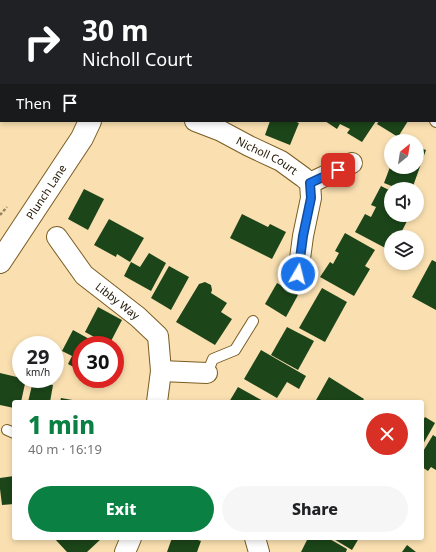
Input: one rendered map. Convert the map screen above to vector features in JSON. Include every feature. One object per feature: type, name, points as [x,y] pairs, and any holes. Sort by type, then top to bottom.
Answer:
[{"type":"street","name":"Plunch Lane","points":[[0,262],[82,138],[90,122]]},
{"type":"street","name":"Nicholl Court","points":[[201,122],[224,126],[248,146],[281,161],[310,183]]},
{"type":"street","points":[[298,274],[303,236],[311,198],[310,183],[352,163]]},
{"type":"street","name":"Libby Way","points":[[57,237],[84,275],[138,317],[158,336],[161,371],[157,400]]},
{"type":"street","points":[[161,371],[207,373]]},
{"type":"street","points":[[125,552],[130,540]]},
{"type":"street","points":[[256,540],[259,552]]},
{"type":"lane","points":[[207,373],[213,359],[235,350],[253,322]]},
{"type":"building","points":[[270,122],[299,123],[290,145],[265,135]]},
{"type":"building","points":[[326,122],[375,122],[362,142],[347,133],[350,129],[340,124],[337,129]]},
{"type":"building","points":[[378,122],[407,122],[400,134],[393,134],[377,124]]},
{"type":"building","points":[[387,174],[417,174],[415,182],[384,182]]},
{"type":"building","points":[[381,186],[384,188],[384,222],[406,222],[402,230],[384,230],[384,247],[355,232],[365,214],[371,217],[376,207],[371,205]]},
{"type":"building","points":[[84,189],[104,199],[88,230],[68,219]]},
{"type":"building","points":[[242,214],[268,227],[270,224],[286,232],[272,259],[230,238]]},
{"type":"building","points":[[109,219],[144,238],[130,262],[117,254],[116,257],[94,245]]},
{"type":"building","points":[[345,233],[375,250],[365,266],[370,269],[354,296],[320,277],[330,262],[333,264],[339,253],[335,251]]},
{"type":"building","points":[[149,253],[166,263],[151,291],[124,276],[131,262],[140,267]]},
{"type":"building","points":[[432,260],[436,262],[436,310],[412,297]]},
{"type":"building","points":[[169,266],[189,277],[171,310],[151,298]]},
{"type":"building","points":[[205,282],[211,285],[211,293],[227,303],[221,312],[232,319],[215,345],[176,322],[199,284]]},
{"type":"building","points":[[277,283],[298,295],[286,317],[265,304]]},
{"type":"building","points":[[322,288],[347,302],[325,342],[299,328]]},
{"type":"building","points":[[98,307],[122,320],[114,336],[92,336],[85,332]]},
{"type":"building","points":[[287,327],[314,341],[298,370],[271,355]]},
{"type":"building","points":[[73,330],[84,336],[72,336],[72,356],[64,352],[64,347]]},
{"type":"building","points":[[261,350],[306,376],[299,389],[287,382],[277,398],[244,379]]},
{"type":"building","points":[[72,356],[72,366],[68,364]]},
{"type":"building","points":[[0,373],[12,376],[12,388],[24,388],[21,400],[12,400],[12,408],[0,405]]},
{"type":"building","points":[[329,377],[364,399],[363,400],[316,400]]},
{"type":"building","points":[[238,387],[261,400],[230,400]]},
{"type":"building","points":[[31,388],[52,388],[50,400],[28,400]]},
{"type":"building","points":[[61,398],[72,400],[60,400]]},
{"type":"building","points":[[425,417],[435,423],[424,442]]},
{"type":"building","points":[[433,435],[436,437],[436,470],[431,467],[428,471],[424,468],[424,450]]},
{"type":"building","points":[[12,476],[12,504],[2,505],[0,478]]},
{"type":"building","points":[[56,540],[100,540],[87,552],[67,552]]},
{"type":"building","points":[[171,540],[201,541],[197,552],[167,552]]},
{"type":"building","points":[[307,540],[331,540],[347,549],[346,552],[301,552]]},
{"type":"building","points":[[335,540],[358,540],[352,550]]},
{"type":"building","points":[[407,545],[416,552],[402,552]]},
{"type":"route","points":[[298,274],[303,236],[311,198],[310,183],[338,170]]}]
